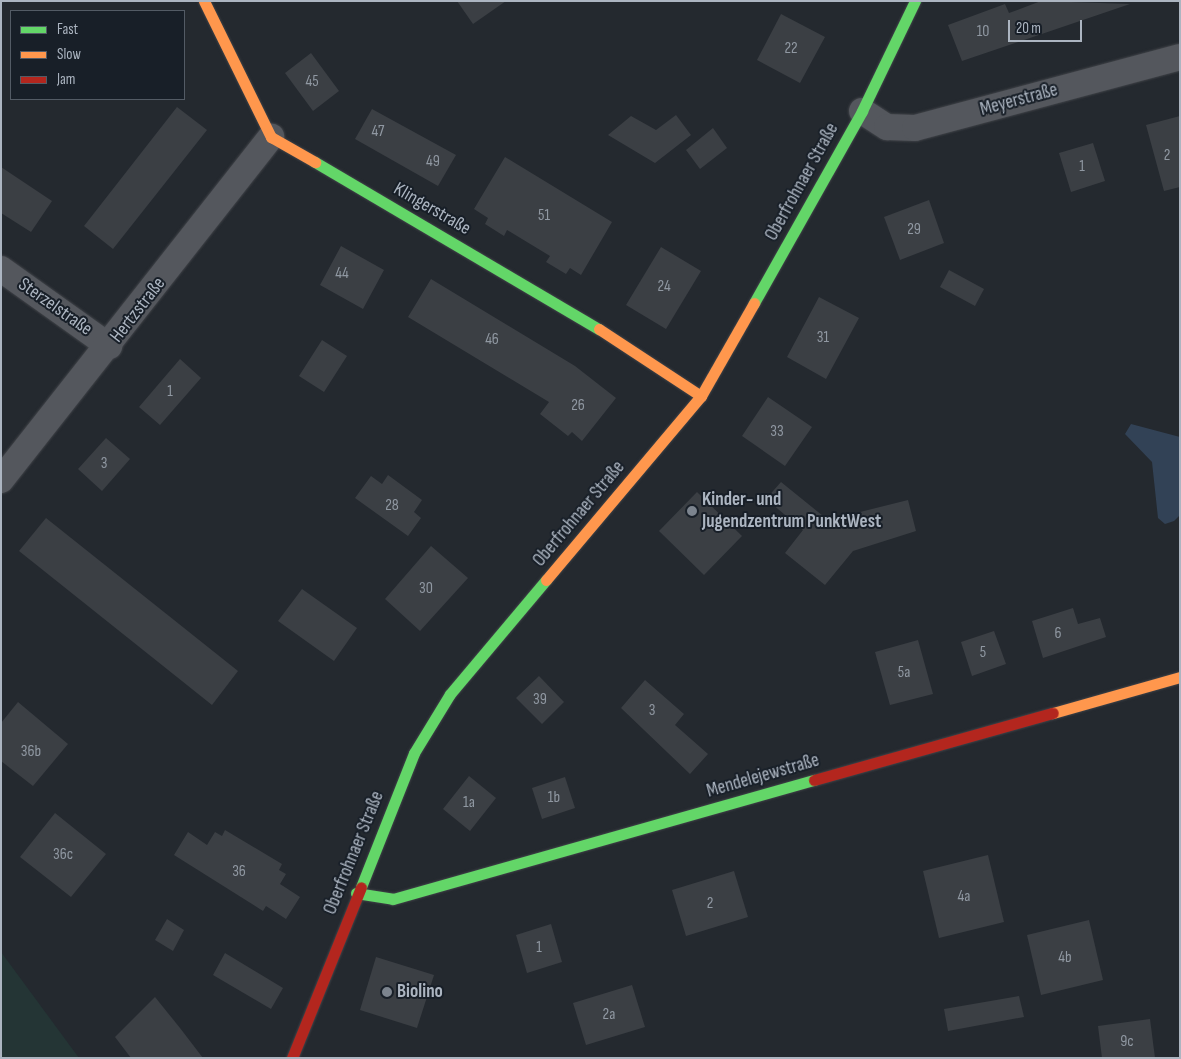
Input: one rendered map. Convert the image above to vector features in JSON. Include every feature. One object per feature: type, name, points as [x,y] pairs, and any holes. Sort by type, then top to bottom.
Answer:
[{"type":"street","points":[[204,1],[271,137]]},
{"type":"street","name":"Oberfrohnaer Straße","points":[[292,1058],[356,893],[414,753],[450,694],[701,396],[862,111],[915,1]]},
{"type":"street","name":"Meyerstraße","points":[[862,111],[887,127],[915,128],[1180,57]]},
{"type":"street","name":"Hertzstraße","points":[[1,480],[109,346],[271,137]]},
{"type":"street","name":"Klingerstraße","points":[[271,137],[438,231],[681,379],[701,396]]},
{"type":"street","name":"Sterzelstraße","points":[[1,269],[109,346]]},
{"type":"street","name":"Mendelejewstraße","points":[[356,893],[393,899],[1180,677]]},
{"type":"shaded area","points":[[1,952],[79,1058],[1,1058]]},
{"type":"water","points":[[1131,424],[1180,437],[1180,515],[1174,521],[1165,524],[1158,518],[1152,462],[1125,434]]},
{"type":"building","points":[[457,1],[506,1],[473,24]]},
{"type":"building","points":[[1041,1],[1130,4],[962,61],[948,25],[1005,4],[1009,13]]},
{"type":"building","points":[[781,14],[825,37],[800,83],[757,60]]},
{"type":"building","points":[[311,53],[339,91],[313,111],[285,73]]},
{"type":"building","points":[[177,107],[207,130],[113,249],[84,226]]},
{"type":"building","points":[[372,109],[456,155],[438,186],[355,139]]},
{"type":"building","points":[[676,115],[691,135],[655,163],[608,135],[631,116],[656,130]]},
{"type":"building","points":[[1180,116],[1180,187],[1164,191],[1146,125]]},
{"type":"building","points":[[713,128],[727,148],[700,169],[686,150]]},
{"type":"building","points":[[1093,143],[1105,181],[1071,192],[1059,153]]},
{"type":"building","points":[[505,157],[612,222],[581,275],[570,268],[566,274],[546,262],[550,256],[507,230],[504,236],[485,224],[488,218],[474,209]]},
{"type":"building","points":[[1,167],[52,201],[31,232],[1,213]]},
{"type":"building","points":[[929,200],[944,243],[900,260],[884,217]]},
{"type":"building","points":[[341,246],[384,270],[363,309],[320,285]]},
{"type":"building","points":[[661,247],[701,271],[666,329],[626,305]]},
{"type":"building","points":[[949,270],[984,289],[975,306],[940,287]]},
{"type":"building","points":[[431,279],[575,366],[616,398],[582,441],[572,432],[568,436],[540,414],[549,402],[408,317]]},
{"type":"building","points":[[819,297],[859,318],[826,379],[787,357]]},
{"type":"building","points":[[322,340],[347,356],[324,392],[299,376]]},
{"type":"building","points":[[180,359],[201,378],[160,425],[139,407]]},
{"type":"building","points":[[768,397],[812,427],[785,466],[742,436]]},
{"type":"building","points":[[106,438],[130,459],[102,491],[78,469]]},
{"type":"building","points":[[388,475],[422,500],[414,512],[421,518],[408,536],[355,498],[371,476],[382,484]]},
{"type":"building","points":[[781,482],[828,520],[908,500],[916,531],[853,551],[825,585],[785,553],[803,530],[766,499]]},
{"type":"building","points":[[697,492],[742,536],[704,575],[659,531]]},
{"type":"building","points":[[46,518],[238,671],[212,705],[19,551]]},
{"type":"building","points":[[431,546],[468,578],[420,631],[385,599]]},
{"type":"building","points":[[302,589],[357,628],[334,661],[278,621]]},
{"type":"building","points":[[1073,608],[1078,624],[1100,618],[1106,637],[1043,658],[1032,621]]},
{"type":"building","points":[[994,631],[1006,664],[972,676],[961,642]]},
{"type":"building","points":[[918,640],[933,694],[890,705],[875,652]]},
{"type":"building","points":[[539,676],[564,702],[542,724],[516,698]]},
{"type":"building","points":[[645,680],[684,714],[675,725],[708,754],[690,774],[621,708]]},
{"type":"building","points":[[18,702],[68,744],[33,786],[1,761],[1,723]]},
{"type":"building","points":[[469,776],[496,798],[470,831],[443,809]]},
{"type":"building","points":[[565,777],[575,808],[542,819],[532,788]]},
{"type":"building","points":[[55,813],[106,854],[71,897],[20,857]]},
{"type":"building","points":[[225,830],[282,864],[279,870],[286,874],[280,884],[300,897],[286,919],[266,906],[263,911],[174,855],[188,832],[207,845],[215,832],[222,836]]},
{"type":"building","points":[[988,855],[1004,922],[939,938],[923,871]]},
{"type":"building","points":[[734,871],[748,917],[686,936],[672,890]]},
{"type":"building","points":[[167,919],[184,930],[173,951],[155,940]]},
{"type":"building","points":[[1089,920],[1103,980],[1041,995],[1027,935]]},
{"type":"building","points":[[551,924],[562,962],[527,973],[516,935]]},
{"type":"building","points":[[225,953],[283,988],[271,1009],[213,975]]},
{"type":"building","points":[[376,957],[434,975],[417,1028],[360,1010]]},
{"type":"building","points":[[632,985],[645,1027],[586,1045],[573,1003]]},
{"type":"building","points":[[1019,996],[1024,1017],[948,1031],[944,1009]]},
{"type":"building","points":[[155,997],[203,1058],[131,1058],[115,1037]]},
{"type":"building","points":[[1150,1019],[1155,1058],[1102,1058],[1098,1026]]},
{"type":"traffic: fast","points":[[754,303],[862,111],[915,1]]},
{"type":"traffic: fast","points":[[315,162],[599,329]]},
{"type":"traffic: fast","points":[[361,887],[414,753],[450,694],[546,580]]},
{"type":"traffic: fast","points":[[356,893],[393,899],[814,780]]},
{"type":"traffic: slow","points":[[204,1],[271,137],[315,162]]},
{"type":"traffic: slow","points":[[546,580],[701,396],[754,303]]},
{"type":"traffic: slow","points":[[599,329],[701,396]]},
{"type":"traffic: slow","points":[[1053,713],[1180,677]]},
{"type":"traffic: jam","points":[[814,780],[1053,713]]},
{"type":"traffic: jam","points":[[292,1058],[361,887]]},
{"type":"place","name":"Kinder- und Jugendzentrum PunktWest","points":[[692,511]]},
{"type":"place","name":"Biolino","points":[[387,992]]}]
